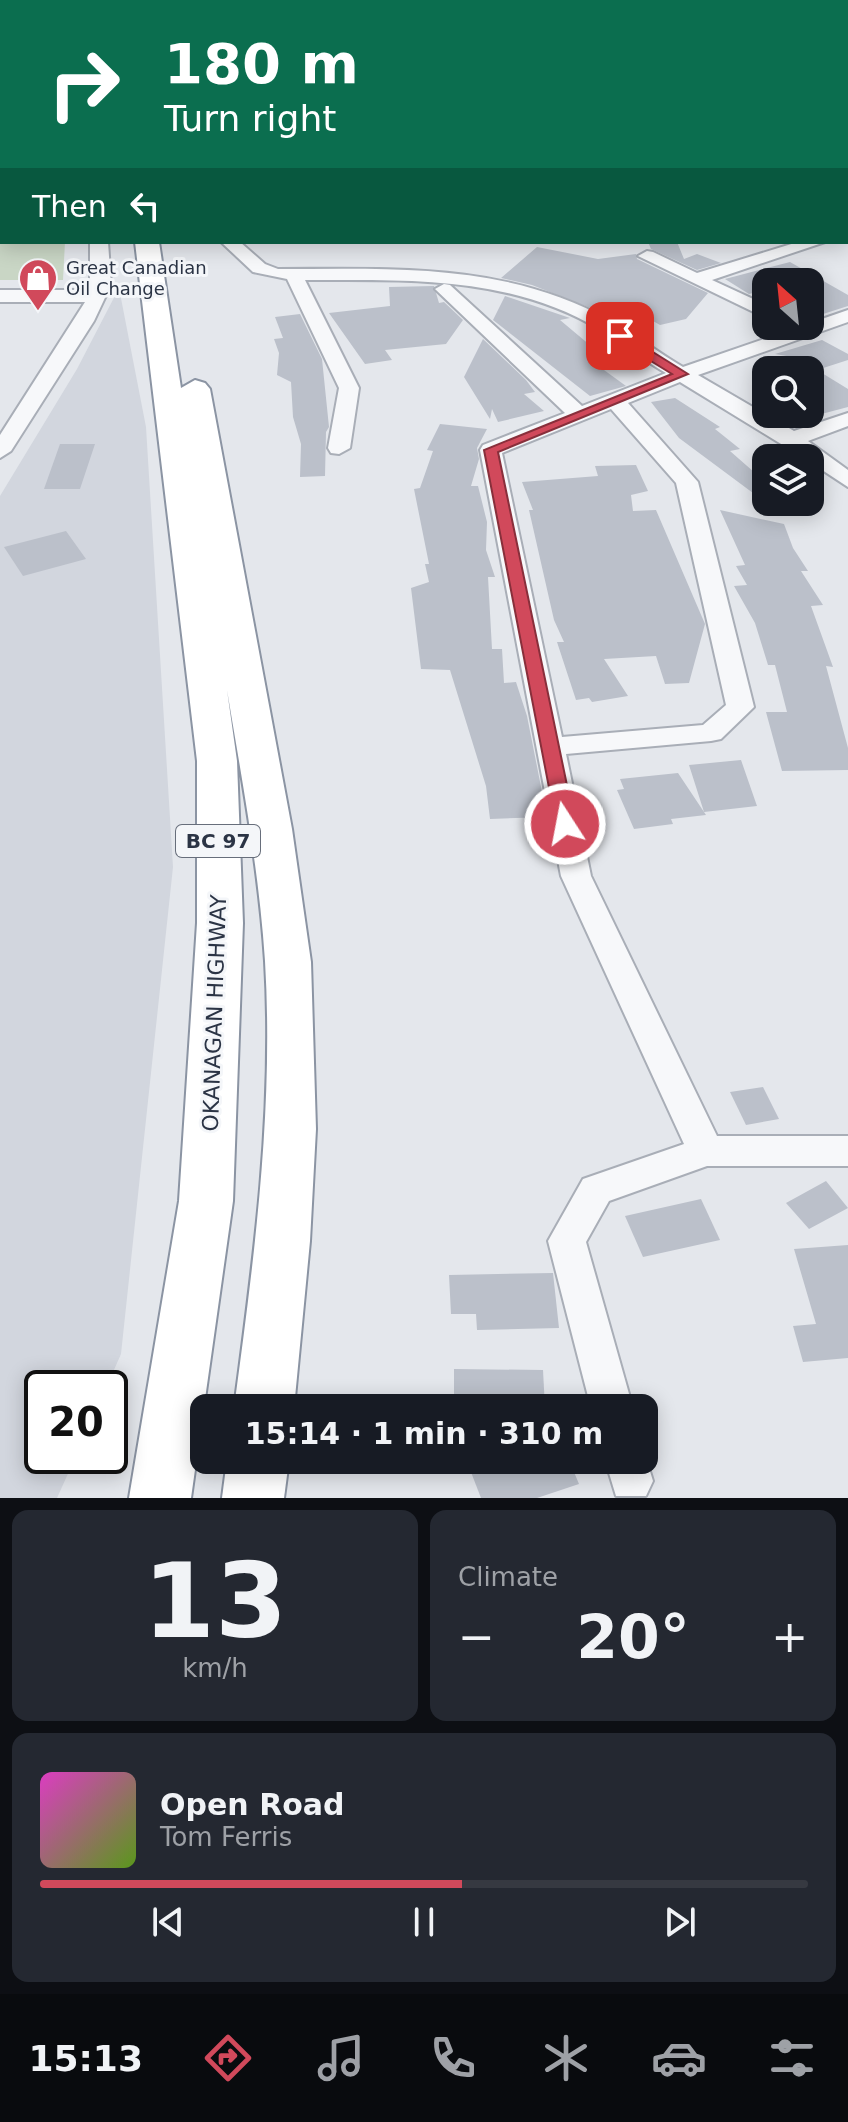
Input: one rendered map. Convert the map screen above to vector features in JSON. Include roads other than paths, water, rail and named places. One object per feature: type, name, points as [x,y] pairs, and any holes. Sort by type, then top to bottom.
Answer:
[{"type":"highway","name":"OKANAGAN HIGHWAY","points":[[145,1498],[170,1479],[206,1201],[220,923],[217,761],[147,244]]},
{"type":"highway","name":"BC 97","points":[[171,244],[231,611],[260,757],[288,961],[289,1106],[279,1291],[266,1394]]},
{"type":"highway","points":[[253,1498],[256,1474]]},
{"type":"street","points":[[0,451],[85,321],[102,285],[99,244]]},
{"type":"street","points":[[232,244],[259,268],[294,276],[387,273],[483,280],[567,305],[792,439],[848,480]]},
{"type":"street","points":[[696,279],[810,244]]},
{"type":"street","points":[[647,256],[752,305]]},
{"type":"street","points":[[294,276],[349,388],[339,448]]},
{"type":"street","points":[[444,289],[579,415]]},
{"type":"street","points":[[0,296],[96,296]]},
{"type":"street","points":[[824,322],[848,316]]},
{"type":"street","points":[[706,1151],[576,876],[491,450],[771,340]]},
{"type":"street","points":[[550,747],[711,733],[740,707],[687,482],[634,418],[614,401]]},
{"type":"street","points":[[792,439],[848,419]]},
{"type":"street","points":[[608,1394],[567,1241],[596,1190],[706,1151],[848,1151]]},
{"type":"place","name":"Great Canadian Oil Change","points":[[38,312]]}]
